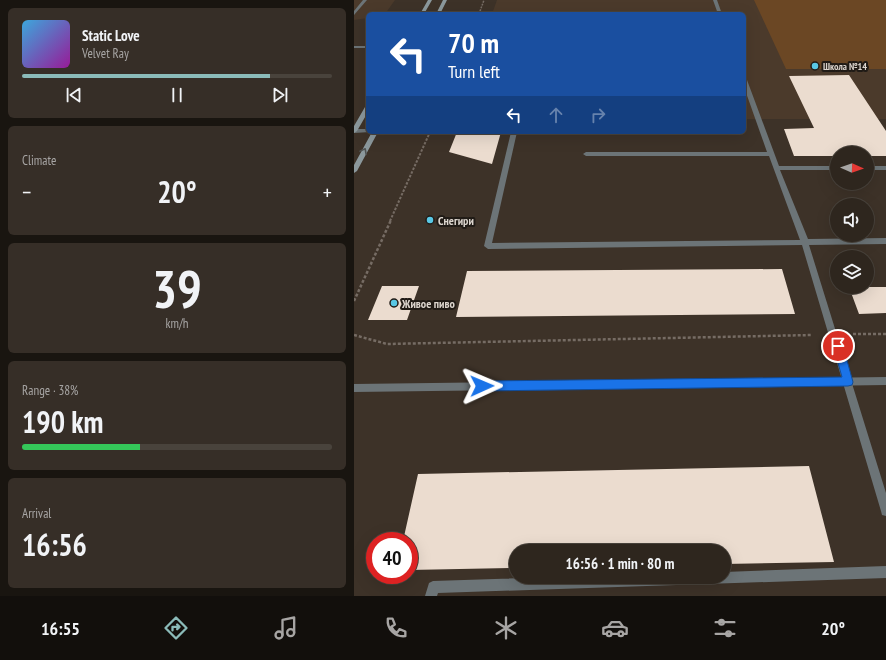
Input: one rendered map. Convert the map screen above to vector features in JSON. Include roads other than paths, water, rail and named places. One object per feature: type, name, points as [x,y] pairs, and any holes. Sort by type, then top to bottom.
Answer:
[{"type":"main road","points":[[423,12],[430,0]]},
{"type":"main road","points":[[439,12],[446,0]]},
{"type":"main road","points":[[354,131],[366,110]]},
{"type":"main road","points":[[354,171],[374,134]]},
{"type":"street","points":[[354,14],[365,0]]},
{"type":"street","points":[[715,0],[719,12]]},
{"type":"street","points":[[354,47],[366,47]]},
{"type":"street","points":[[746,86],[770,154],[805,242],[834,334],[886,511]]},
{"type":"street","points":[[354,131],[366,131]]},
{"type":"street","points":[[514,134],[488,246],[886,241]]},
{"type":"street","points":[[586,154],[770,154]]},
{"type":"street","points":[[776,168],[830,168]]},
{"type":"street","points":[[874,168],[886,168]]},
{"type":"street","points":[[354,388],[886,381]]},
{"type":"street","points":[[431,596],[433,587],[886,572]]},
{"type":"place","name":"Школа №14","points":[[815,66]]},
{"type":"place","name":"Снегири","points":[[430,220]]},
{"type":"place","name":"Живое пиво","points":[[394,303]]}]
